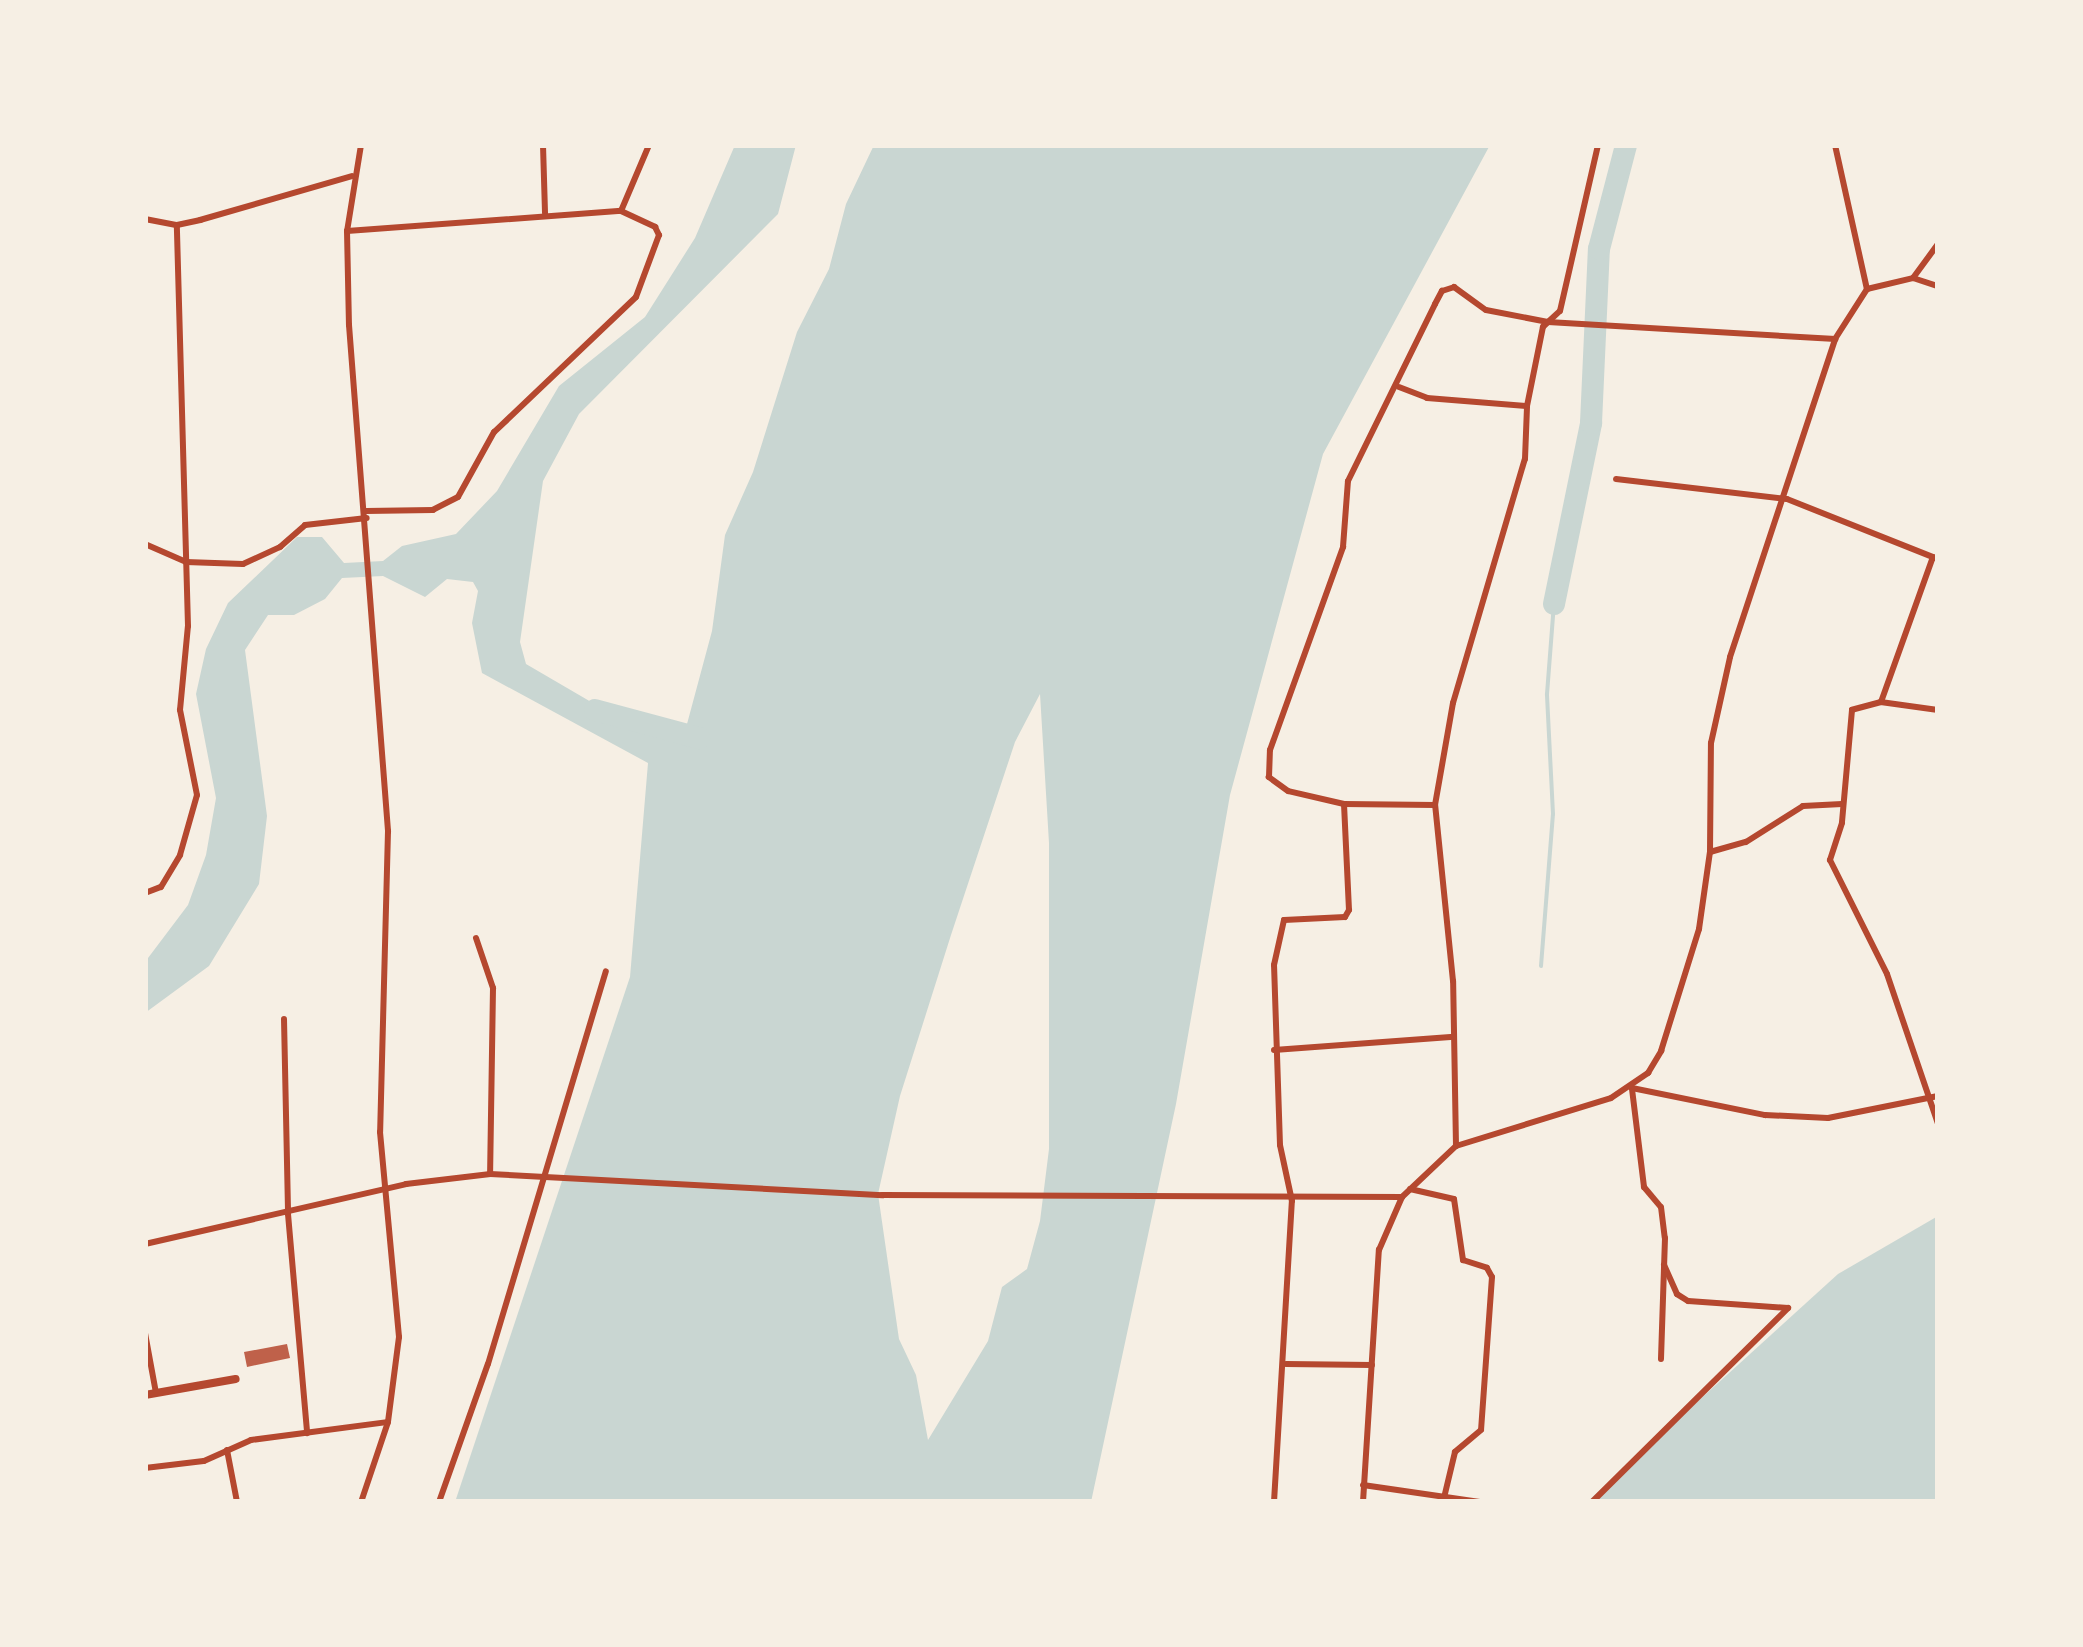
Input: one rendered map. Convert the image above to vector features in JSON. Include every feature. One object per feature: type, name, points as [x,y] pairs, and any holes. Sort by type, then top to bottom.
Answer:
[{"type":"street","points":[[361,145],[352,176],[348,232],[389,862],[380,1132],[399,1337],[388,1422],[361,1502]]},
{"type":"street","points":[[543,145],[545,214]]},
{"type":"street","points":[[621,211],[649,145]]},
{"type":"street","points":[[1456,1146],[1453,982],[1435,805],[1453,703],[1525,458],[1526,406],[1548,322],[1560,311],[1578,256],[1598,145]]},
{"type":"street","points":[[1834,145],[1868,289]]},
{"type":"street","points":[[145,219],[178,225],[352,176]]},
{"type":"street","points":[[145,544],[186,562],[244,564],[280,547],[305,525],[433,510],[458,497],[494,432],[636,297],[658,236],[655,227],[621,211],[348,232]]},
{"type":"street","points":[[145,892],[161,887],[196,812],[195,770],[180,710],[188,657],[178,225]]},
{"type":"street","points":[[1914,278],[1938,244]]},
{"type":"street","points":[[1631,1088],[1660,1051],[1683,986],[1710,852],[1711,743],[1730,658],[1787,499],[1835,340],[1868,289],[1914,278],[1938,286]]},
{"type":"street","points":[[1435,805],[1344,804],[1282,789],[1269,777],[1270,750],[1343,547],[1348,481],[1446,288],[1486,310],[1548,322],[1835,340]]},
{"type":"street","points":[[1398,386],[1427,398],[1526,406]]},
{"type":"street","points":[[1616,479],[1787,499],[1936,558],[1880,702]]},
{"type":"street","points":[[1938,710],[1880,702],[1852,710],[1831,869],[1887,974],[1934,1097],[1938,1124]]},
{"type":"street","points":[[1274,1502],[1286,1364],[1292,1201],[1280,1145],[1271,997],[1281,924],[1291,917],[1344,917],[1349,910],[1344,804]]},
{"type":"street","points":[[1710,852],[1746,842],[1793,810],[1842,804]]},
{"type":"street","points":[[476,938],[493,988],[490,1174]]},
{"type":"street","points":[[439,1502],[488,1364],[606,972]]},
{"type":"street","points":[[284,1019],[288,1214],[307,1433]]},
{"type":"street","points":[[1274,1050],[1452,1037]]},
{"type":"street","points":[[1631,1088],[1638,1104],[1644,1187],[1660,1207],[1664,1265],[1661,1359]]},
{"type":"street","points":[[1362,1502],[1379,1250],[1402,1197],[1456,1146],[1631,1088],[1765,1115],[1828,1118],[1934,1097]]},
{"type":"street","points":[[145,1244],[385,1194],[406,1184],[490,1174],[882,1195],[1292,1201],[1402,1197]]},
{"type":"street","points":[[1410,1189],[1454,1199],[1463,1260],[1487,1268],[1492,1277],[1481,1430],[1455,1452],[1444,1497]]},
{"type":"street","points":[[1592,1502],[1788,1308],[1688,1301],[1676,1294],[1664,1265]]},
{"type":"street","points":[[145,1333],[156,1392]]},
{"type":"street","points":[[1286,1364],[1372,1365]]},
{"type":"street","points":[[145,1395],[236,1379]]},
{"type":"street","points":[[145,1468],[204,1461],[251,1440],[388,1422]]},
{"type":"street","points":[[227,1450],[237,1502]]},
{"type":"street","points":[[1363,1486],[1480,1502]]},
{"type":"shaded area","points":[[735,145],[796,145],[778,214],[579,414],[543,481],[520,642],[526,664],[646,734],[662,736],[687,724],[712,631],[725,535],[753,472],[797,332],[829,269],[846,204],[874,145],[1490,145],[1323,454],[1230,795],[1176,1104],[1091,1502],[455,1502],[630,977],[648,763],[482,673],[472,623],[478,591],[473,582],[447,579],[425,597],[383,576],[342,578],[325,599],[294,615],[268,615],[245,650],[267,816],[259,884],[209,966],[145,1013],[145,962],[188,905],[206,855],[216,798],[196,694],[206,649],[228,603],[297,537],[322,537],[344,563],[383,561],[402,546],[456,534],[497,491],[559,386],[645,317],[695,238]],"holes":[[[1040,694],[1049,843],[1049,1149],[1040,1221],[1027,1269],[1002,1287],[988,1341],[928,1440],[916,1375],[899,1339],[878,1194],[900,1096],[951,935],[1015,742]]]},
{"type":"shaded area","points":[[1938,1216],[1938,1502],[1587,1502],[1838,1274]]},
{"type":"building","points":[[287,1344],[290,1358],[247,1367],[244,1352]]},
{"type":"waterway","points":[[1554,604],[1591,423],[1599,249],[1626,145]]},
{"type":"waterway","points":[[1541,966],[1553,814],[1547,694],[1554,604]]},
{"type":"waterway","points":[[595,710],[699,738]]}]
